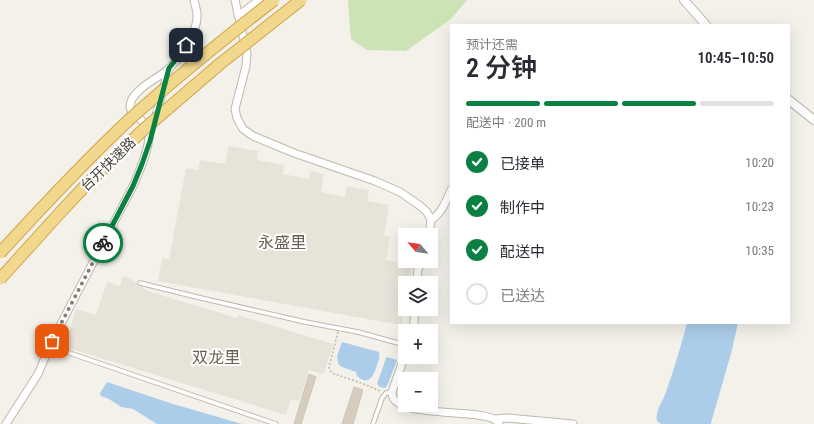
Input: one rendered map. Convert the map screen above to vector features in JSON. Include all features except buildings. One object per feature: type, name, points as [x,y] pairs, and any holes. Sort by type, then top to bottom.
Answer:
[{"type":"highway","name":"台开快速路","points":[[0,254],[73,175],[132,118],[211,50],[274,0]]},
{"type":"highway","name":"台开快速路","points":[[0,278],[57,216],[143,130],[221,63],[301,0]]},
{"type":"street","points":[[150,141],[147,126],[131,111],[130,107],[132,100],[140,90],[169,68],[182,52],[191,37],[195,26],[197,14],[194,0]]},
{"type":"street","points":[[235,0],[247,54],[246,66],[235,110],[237,118],[243,128],[253,136],[294,153],[376,181],[400,192],[427,212],[431,220],[430,228]]},
{"type":"street","points":[[238,16],[259,0]]},
{"type":"street","points":[[684,0],[705,24]]},
{"type":"street","points":[[6,424],[38,374],[50,344],[133,186],[150,141],[169,68]]},
{"type":"street","points":[[790,101],[814,120]]},
{"type":"street","points":[[431,220],[435,218],[443,208],[450,192]]},
{"type":"street","points":[[402,364],[392,395],[395,400],[402,405],[424,411],[476,415],[497,422],[507,418],[573,424]]},
{"type":"lane","points":[[140,283],[304,322],[358,332],[398,343]]},
{"type":"lane","points":[[50,344],[58,349],[276,424]]},
{"type":"lane","points":[[373,424],[382,398],[388,392],[392,392]]},
{"type":"path","points":[[339,328],[329,367],[332,373],[380,391],[384,395]]},
{"type":"shaded area","points":[[229,146],[258,151],[257,160],[284,165],[283,174],[309,179],[310,171],[324,174],[321,192],[345,197],[347,186],[369,190],[367,201],[389,205],[384,236],[390,237],[386,260],[398,262],[398,268],[412,268],[410,276],[398,276],[398,316],[403,316],[401,324],[158,281],[162,258],[169,259],[186,168],[198,170],[200,160],[225,164]]},
{"type":"shaded area","points":[[123,276],[130,278],[147,291],[237,318],[238,315],[333,344],[324,374],[309,370],[299,401],[291,399],[286,415],[65,347],[76,309],[96,315],[107,282],[120,286]]},
{"type":"green space","points":[[348,0],[467,0],[451,19],[406,51],[367,50],[351,39]]},
{"type":"water","points":[[687,324],[738,324],[711,424],[661,424],[657,421],[657,414],[680,349]]},
{"type":"water","points":[[342,342],[379,352],[378,362],[373,376],[368,380],[361,379],[357,376],[356,372],[338,364],[337,356]]},
{"type":"water","points":[[387,357],[397,360],[385,388],[380,387],[377,384]]},
{"type":"water","points":[[107,382],[173,404],[242,424],[157,424],[133,409],[121,407],[109,399],[101,396],[100,393]]},
{"type":"way so far","points":[[52,341],[103,243]]},
{"type":"district","name":"永盛里","points":[[282,242]]},
{"type":"district","name":"双龙里","points":[[216,357]]},
{"type":"route","points":[[103,243],[133,186],[142,164],[150,141],[169,68],[186,45]]}]
